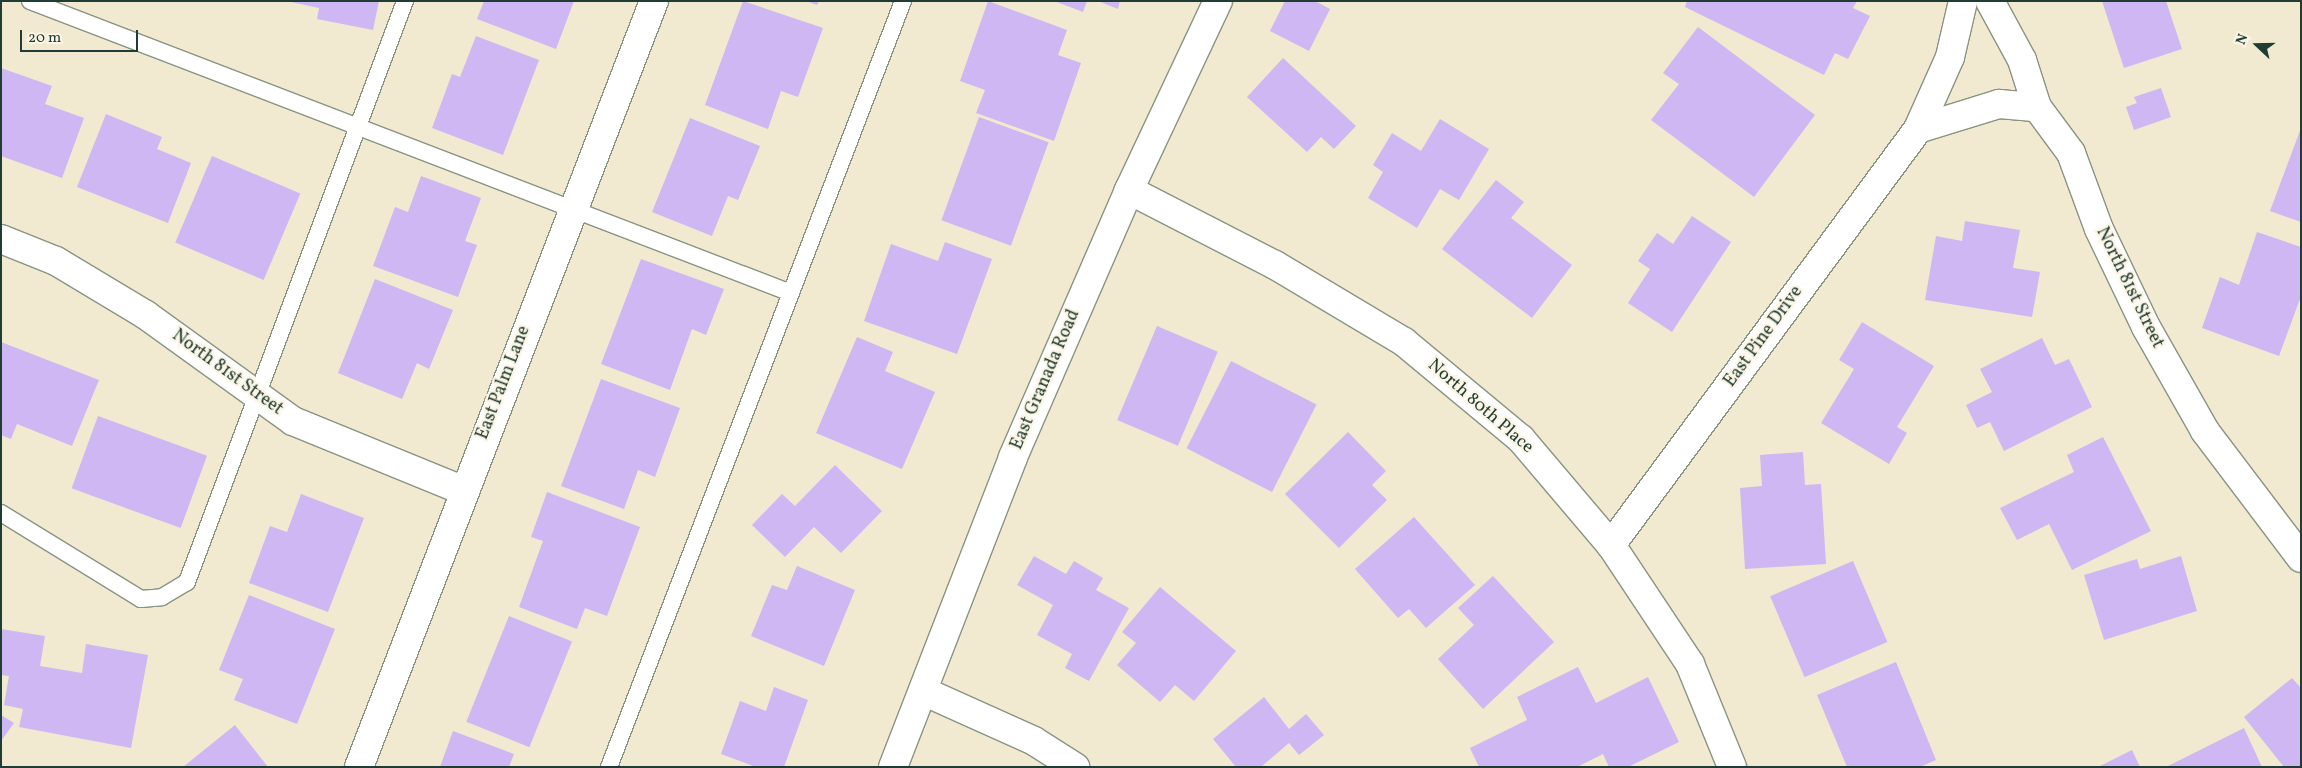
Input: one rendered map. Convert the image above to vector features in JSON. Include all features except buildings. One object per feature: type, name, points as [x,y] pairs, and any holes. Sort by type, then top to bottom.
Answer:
[{"type":"street","name":"East Palm Lane","points":[[359,767],[462,490],[654,1]]},
{"type":"street","name":"East Granada Road","points":[[893,767],[1013,457],[1129,190],[1218,1]]},
{"type":"street","name":"East Pine Drive","points":[[1611,545],[1918,129],[1950,57],[1963,1]]},
{"type":"street","name":"North 81st Street","points":[[1990,1],[2022,60],[2037,107],[2071,153],[2107,247],[2205,431],[2299,549]]},
{"type":"street","points":[[1918,129],[1999,104],[2037,107]]},
{"type":"street","name":"North 80th Place","points":[[1129,190],[1275,265],[1404,342],[1521,439],[1611,545],[1690,664],[1732,767]]},
{"type":"street","name":"North 81st Street","points":[[1,239],[56,261],[146,315],[293,421],[462,490]]},
{"type":"street","points":[[923,691],[1034,741],[1075,767]]},
{"type":"lane","points":[[30,1],[360,124],[571,212],[791,293]]},
{"type":"lane","points":[[1,513],[141,599],[162,597],[187,582],[259,396],[405,1]]},
{"type":"lane","points":[[609,767],[903,1]]}]
